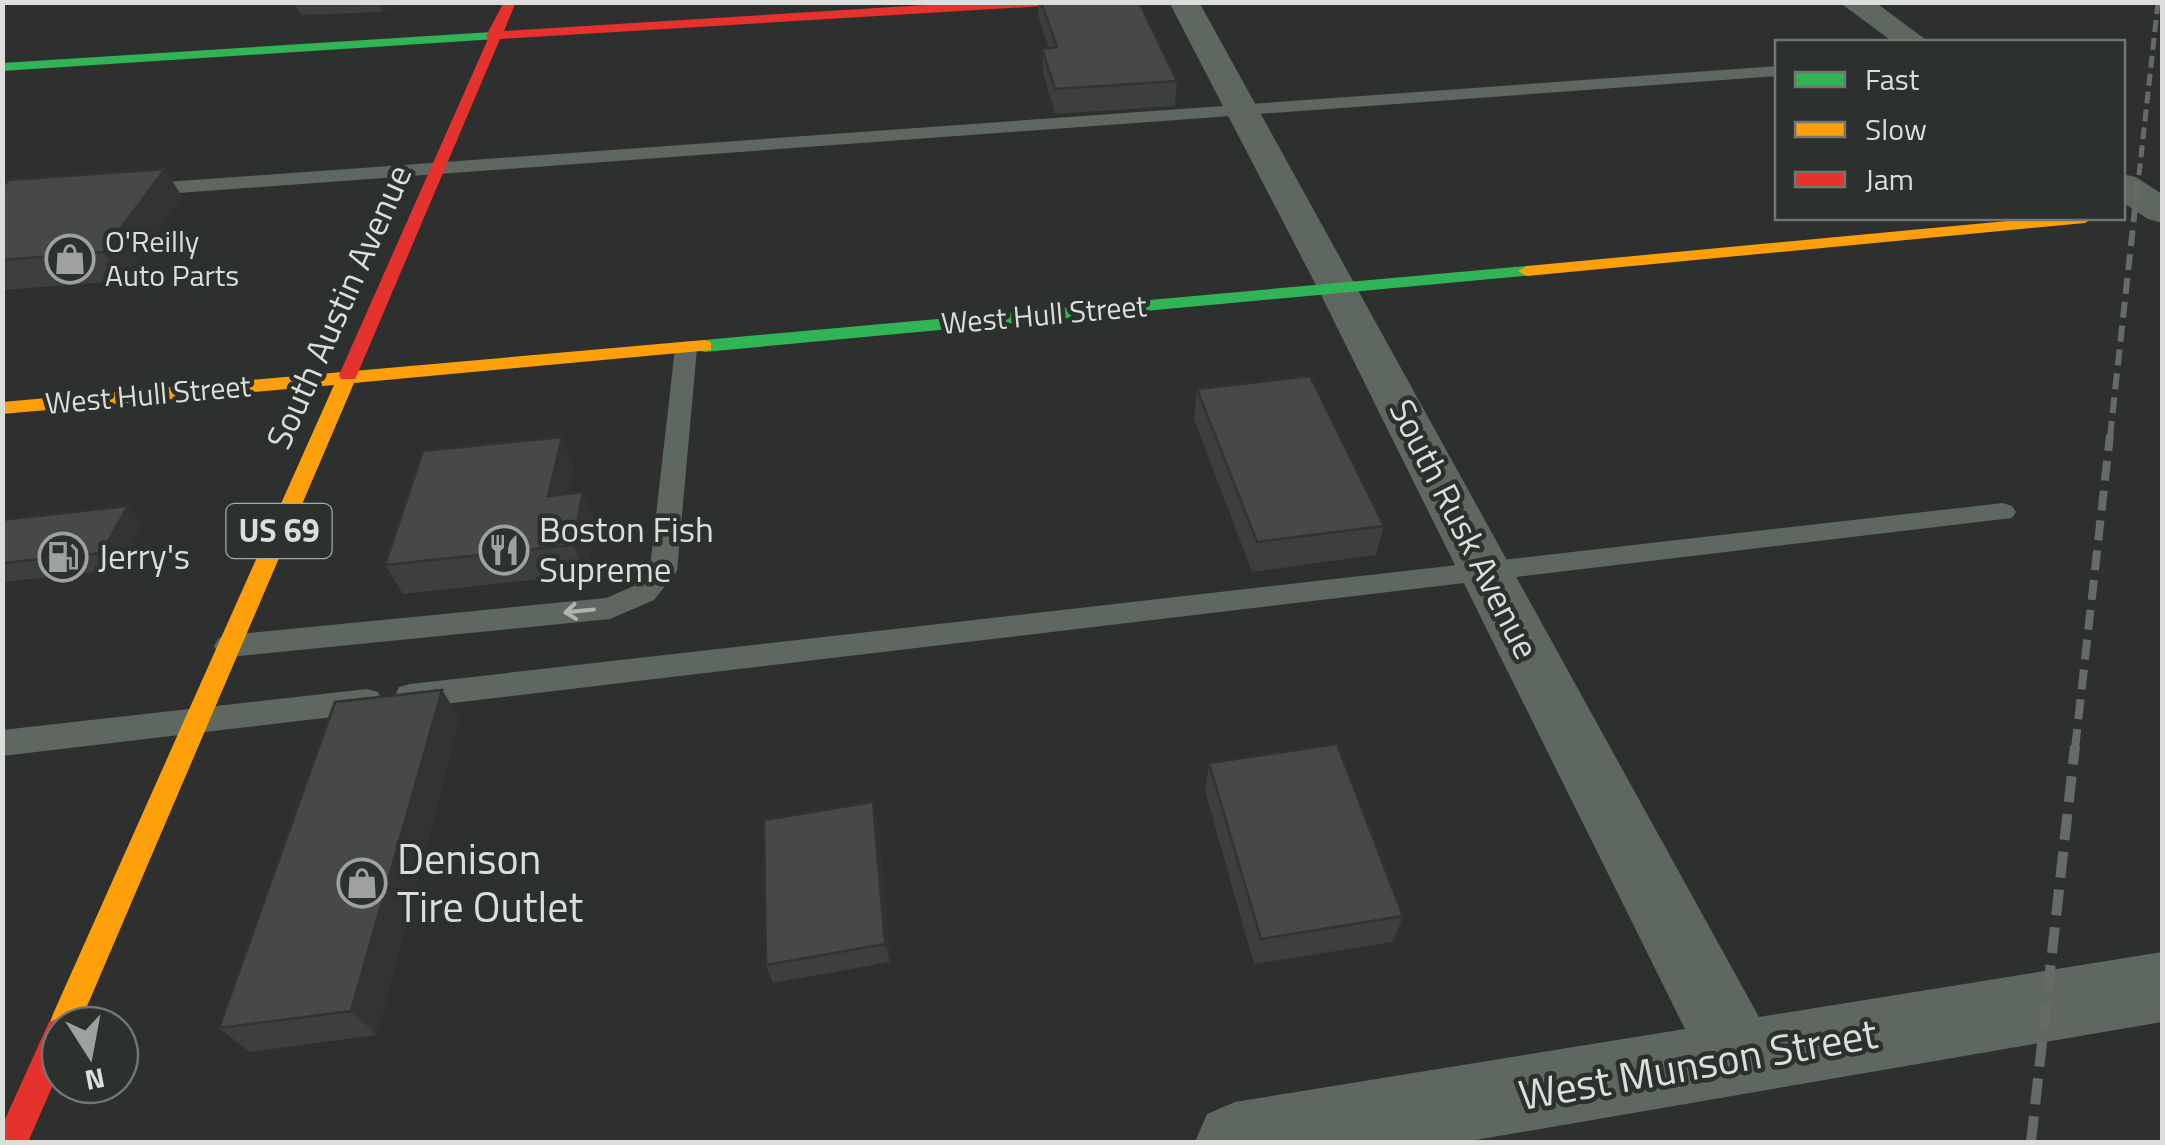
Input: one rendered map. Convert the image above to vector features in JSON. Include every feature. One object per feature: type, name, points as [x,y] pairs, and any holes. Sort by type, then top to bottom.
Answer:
[{"type":"main road","name":"South Austin Avenue","points":[[73,1005],[510,2]]},
{"type":"main road","points":[[2,67],[1044,2]]},
{"type":"main road","name":"West Hull Street","points":[[2,408],[2065,220]]},
{"type":"main road","points":[[12,1142],[40,1078]]},
{"type":"street","name":"South Rusk Avenue","points":[[1184,2],[1339,289],[1739,1058]]},
{"type":"street","points":[[1854,2],[1910,40]]},
{"type":"street","points":[[2125,187],[2162,211]]},
{"type":"street","points":[[2125,214],[2162,211]]},
{"type":"street","name":"West Munson Street","points":[[1234,1142],[2162,987]]},
{"type":"lane","points":[[122,191],[1775,71]]},
{"type":"lane","points":[[229,646],[610,608],[644,594],[663,571],[686,348]]},
{"type":"lane","points":[[2,743],[2002,512]]},
{"type":"building","points":[[1041,2],[1139,2],[1177,81],[1055,89],[1042,49],[1057,47]]},
{"type":"building","points":[[165,169],[103,252],[2,260],[2,187],[9,180]]},
{"type":"building","points":[[1310,376],[1384,526],[1257,542],[1197,389]]},
{"type":"building","name":"Boston Fish Supreme","points":[[562,437],[548,496],[583,492],[573,545],[385,565],[423,451]]},
{"type":"building","points":[[128,506],[101,553],[2,563],[2,520]]},
{"type":"building","name":"Denison Tire Outlet","points":[[442,690],[351,1011],[219,1028],[335,702]]},
{"type":"building","points":[[1337,744],[1403,916],[1261,939],[1209,763]]},
{"type":"building","points":[[873,802],[885,944],[766,965],[764,820]]},
{"type":"railway","points":[[2137,193],[2158,2]]},
{"type":"railway","points":[[2110,437],[2137,190]]},
{"type":"railway","points":[[2075,749],[2110,435]]},
{"type":"railway","points":[[2031,1142],[2075,746]]},
{"type":"traffic: fast","points":[[2,67],[492,36]]},
{"type":"traffic: fast","points":[[704,346],[1527,271]]},
{"type":"traffic: slow","points":[[1527,271],[2064,220]]},
{"type":"traffic: slow","points":[[2,408],[704,346]]},
{"type":"traffic: slow","points":[[73,1005],[348,375]]},
{"type":"traffic: jam","points":[[348,375],[510,2]]},
{"type":"traffic: jam","points":[[492,36],[1044,2]]},
{"type":"traffic: jam","points":[[12,1142],[40,1078]]},
{"type":"place","name":"O'Reilly Auto Parts","points":[[70,259]]},
{"type":"place","name":"Boston Fish Supreme","points":[[504,550]]},
{"type":"place","name":"Jerry's","points":[[63,557]]},
{"type":"place","name":"Denison Tire Outlet","points":[[362,883]]}]
